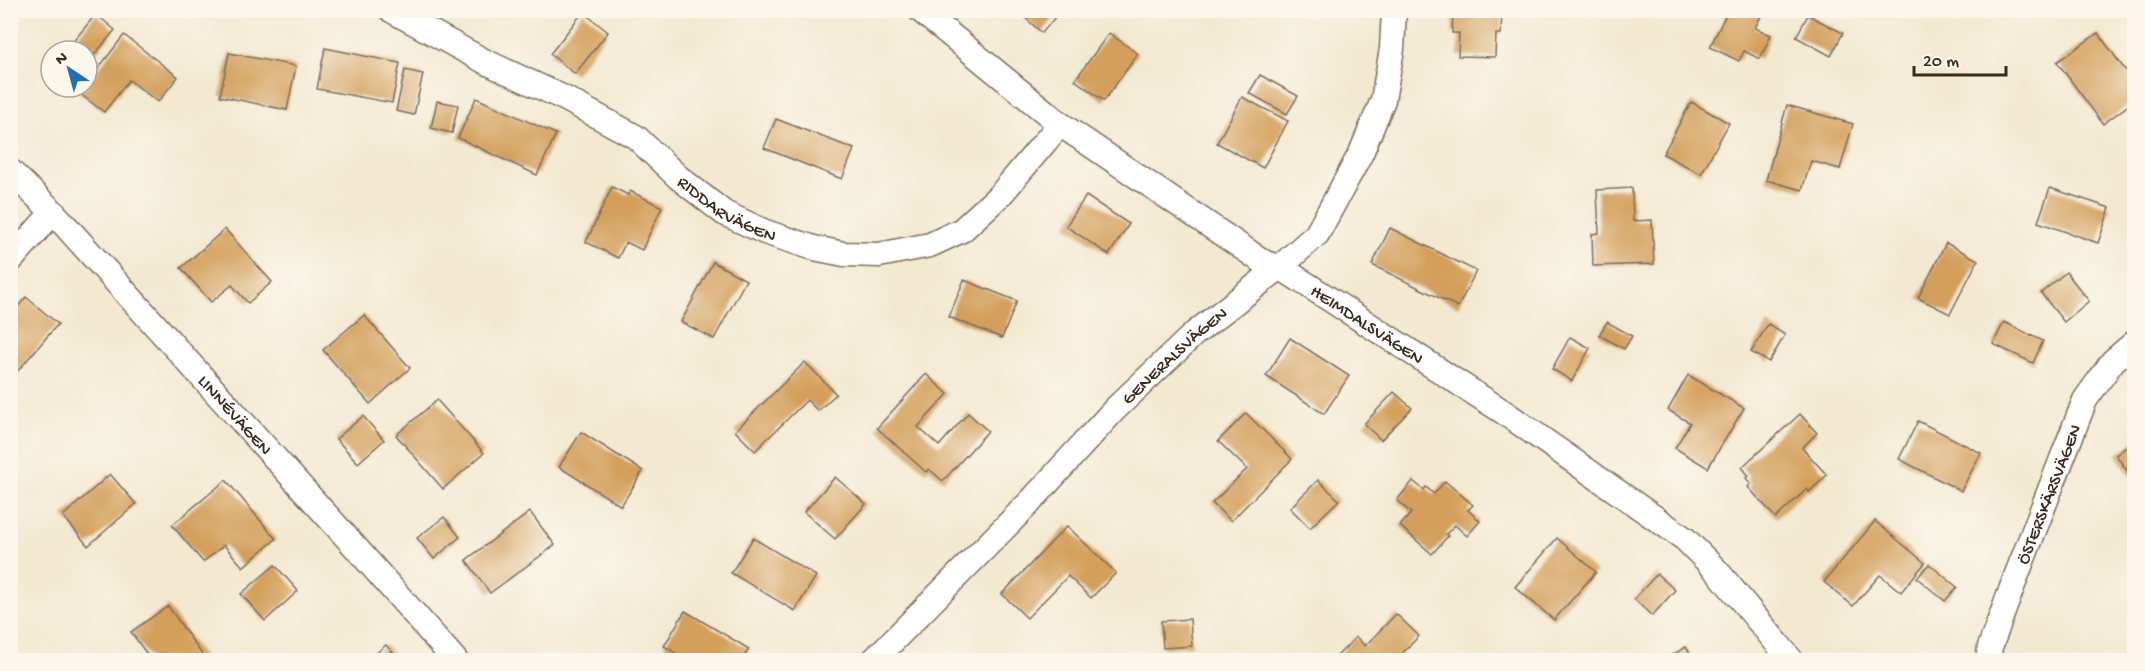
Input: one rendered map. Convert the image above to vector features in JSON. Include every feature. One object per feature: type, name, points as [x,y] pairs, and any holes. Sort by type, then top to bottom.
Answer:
[{"type":"street","name":"RIDDARVÄGEN","points":[[391,10],[486,62],[564,98],[636,136],[678,177],[724,213],[765,232],[814,248],[844,254],[879,255],[930,245],[962,230],[1001,194],[1060,124]]},
{"type":"street","name":"HEIMDALSVÄGEN","points":[[920,10],[1060,124],[1265,263],[1280,267],[1505,413],[1685,539],[1718,572],[1791,660]]},
{"type":"street","name":"GENERALSVÄGEN","points":[[874,660],[1030,501],[1115,409],[1194,334],[1280,267],[1317,234],[1361,153],[1383,100],[1392,49],[1394,10]]},
{"type":"street","name":"LINNÉVÄGEN","points":[[10,171],[53,212],[358,550],[454,660]]},
{"type":"street","points":[[10,261],[53,212]]},
{"type":"street","name":"ÖSTERSKÄRSVÄGEN","points":[[1988,660],[1990,647],[2017,574],[2085,400],[2113,361],[2134,343]]},
{"type":"building","points":[[1026,10],[1061,10],[1042,33],[1022,15]]},
{"type":"building","points":[[1453,10],[1502,10],[1501,34],[1496,34],[1495,57],[1458,56],[1459,33],[1452,33]]},
{"type":"building","points":[[1728,10],[1764,10],[1755,28],[1771,35],[1760,59],[1744,51],[1739,61],[1710,47]]},
{"type":"building","points":[[583,12],[608,32],[575,74],[550,54]]},
{"type":"building","points":[[96,14],[115,30],[99,49],[99,39],[75,39]]},
{"type":"building","points":[[1808,15],[1843,33],[1831,56],[1796,37]]},
{"type":"building","points":[[1109,33],[1138,54],[1104,101],[1075,80]]},
{"type":"building","points":[[2098,33],[2134,82],[2134,101],[2103,124],[2057,62]]},
{"type":"building","points":[[124,35],[178,77],[158,102],[129,80],[104,112],[87,99],[99,99],[99,67]]},
{"type":"building","points":[[325,48],[400,63],[392,103],[317,89]]},
{"type":"building","points":[[229,53],[296,66],[287,110],[220,96]]},
{"type":"building","points":[[405,70],[423,74],[414,115],[396,111]]},
{"type":"building","points":[[1260,75],[1298,96],[1287,114],[1249,93]]},
{"type":"building","points":[[1242,97],[1288,121],[1263,168],[1217,143]]},
{"type":"building","points":[[476,98],[556,134],[537,175],[458,138]]},
{"type":"building","points":[[437,101],[458,105],[452,133],[431,128]]},
{"type":"building","points":[[1691,102],[1729,123],[1701,174],[1663,154]]},
{"type":"building","points":[[1787,105],[1853,124],[1840,169],[1811,161],[1802,190],[1766,180]]},
{"type":"building","points":[[776,119],[854,149],[842,179],[764,148]]},
{"type":"building","points":[[612,187],[628,195],[630,191],[662,207],[642,250],[626,242],[618,258],[586,242]]},
{"type":"building","points":[[1632,188],[1633,221],[1652,220],[1654,264],[1593,266],[1592,234],[1599,233],[1597,190]]},
{"type":"building","points":[[2050,188],[2110,208],[2098,243],[2038,222]]},
{"type":"building","points":[[1086,196],[1129,224],[1109,255],[1066,226]]},
{"type":"building","points":[[1390,228],[1476,271],[1458,307],[1372,265]]},
{"type":"building","points":[[225,229],[272,282],[248,303],[232,285],[211,302],[181,268]]},
{"type":"building","points":[[1946,243],[1978,260],[1950,314],[1918,298]]},
{"type":"building","points":[[713,262],[746,280],[714,339],[681,322]]},
{"type":"building","points":[[2066,272],[2089,301],[2064,322],[2041,293]]},
{"type":"building","points":[[964,280],[1017,301],[1002,338],[949,317]]},
{"type":"building","points":[[26,297],[58,324],[16,373],[10,369],[10,316]]},
{"type":"building","points":[[364,315],[410,368],[370,404],[323,350]]},
{"type":"building","points":[[1607,322],[1632,336],[1624,349],[1599,335]]},
{"type":"building","points":[[2004,322],[2043,341],[2033,363],[1993,344]]},
{"type":"building","points":[[1768,324],[1785,335],[1769,362],[1751,352]]},
{"type":"building","points":[[1570,337],[1590,348],[1572,381],[1552,369]]},
{"type":"building","points":[[1290,338],[1349,376],[1324,414],[1266,376]]},
{"type":"building","points":[[805,362],[836,394],[818,411],[807,400],[755,451],[735,431]]},
{"type":"building","points":[[926,374],[948,394],[918,427],[939,446],[968,413],[988,431],[943,481],[929,469],[926,472],[877,428]]},
{"type":"building","points":[[1688,375],[1744,408],[1708,468],[1675,448],[1690,423],[1668,410]]},
{"type":"building","points":[[1394,392],[1412,408],[1381,440],[1364,424]]},
{"type":"building","points":[[437,400],[484,453],[443,489],[396,435]]},
{"type":"building","points":[[1246,413],[1292,459],[1231,521],[1212,503],[1247,469],[1218,441]]},
{"type":"building","points":[[1800,414],[1817,433],[1802,448],[1827,475],[1809,492],[1807,489],[1776,518],[1748,487],[1751,484],[1746,478],[1749,476],[1742,467]]},
{"type":"building","points":[[363,416],[384,440],[358,463],[336,439]]},
{"type":"building","points":[[1918,421],[1981,453],[1961,491],[1899,459]]},
{"type":"building","points":[[581,432],[643,471],[621,506],[559,467]]},
{"type":"building","points":[[2134,441],[2134,476],[2132,478],[2116,455]]},
{"type":"building","points":[[110,474],[136,504],[88,546],[63,516]]},
{"type":"building","points":[[835,477],[866,504],[835,539],[804,512]]},
{"type":"building","points":[[226,480],[276,539],[243,567],[224,545],[203,562],[172,525]]},
{"type":"building","points":[[1318,480],[1339,500],[1310,528],[1290,508]]},
{"type":"building","points":[[1413,481],[1424,490],[1426,487],[1434,494],[1445,481],[1473,505],[1468,510],[1480,521],[1467,536],[1455,525],[1432,554],[1400,526],[1411,513],[1397,500]]},
{"type":"building","points":[[530,512],[555,545],[490,593],[466,560]]},
{"type":"building","points":[[444,517],[460,537],[434,559],[417,538]]},
{"type":"building","points":[[1875,521],[1925,563],[1901,592],[1880,575],[1853,606],[1824,582]]},
{"type":"building","points":[[1067,526],[1116,573],[1091,598],[1068,576],[1027,618],[1002,594]]},
{"type":"building","points":[[753,538],[816,576],[795,611],[731,573]]},
{"type":"building","points":[[1557,538],[1596,572],[1554,620],[1515,587]]},
{"type":"building","points":[[1929,564],[1957,587],[1945,601],[1917,578]]},
{"type":"building","points":[[275,565],[298,591],[265,621],[241,594]]},
{"type":"building","points":[[1657,574],[1675,590],[1652,616],[1634,599]]},
{"type":"building","points":[[168,606],[206,660],[151,660],[131,632]]},
{"type":"building","points":[[685,611],[749,649],[742,660],[687,660],[664,646]]},
{"type":"building","points":[[1396,614],[1419,636],[1396,660],[1333,660],[1356,637],[1365,646]]},
{"type":"building","points":[[1190,619],[1192,646],[1163,648],[1161,621]]},
{"type":"building","points":[[386,645],[400,660],[368,660]]},
{"type":"building","points":[[1686,647],[1694,660],[1664,660]]}]
